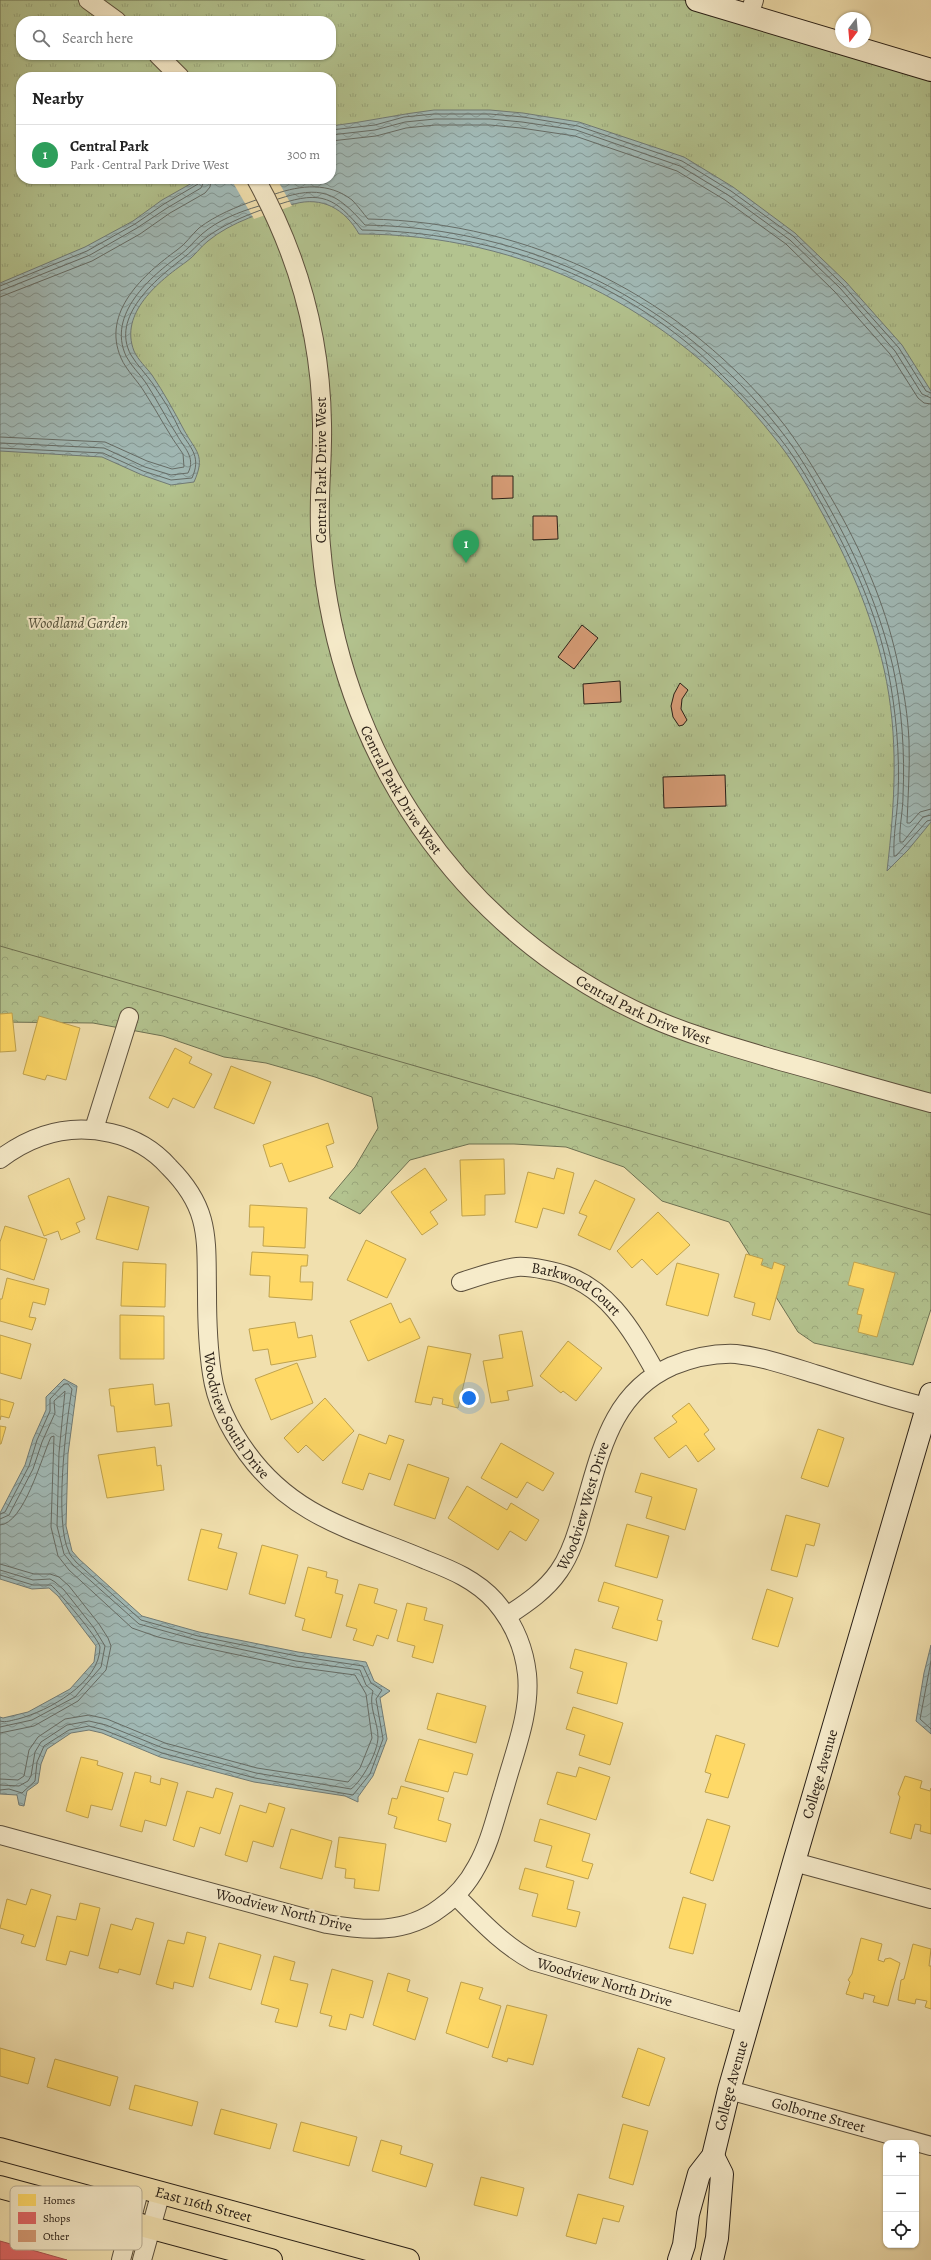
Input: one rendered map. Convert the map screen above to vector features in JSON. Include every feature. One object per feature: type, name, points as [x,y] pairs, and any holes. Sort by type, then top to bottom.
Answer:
[{"type":"main road","points":[[697,0],[752,8],[931,70]]},
{"type":"main road","name":"College Avenue","points":[[679,2260],[684,2245],[688,2214],[699,2174],[713,2156],[748,2024],[794,1862],[930,1403]]},
{"type":"main road","name":"East 116th Street","points":[[0,2149],[136,2186]]},
{"type":"main road","points":[[712,2260],[717,2238],[722,2174],[713,2156]]},
{"type":"main road","name":"East 116th Street","points":[[142,2187],[408,2260]]},
{"type":"main road","points":[[0,2188],[10,2191]]},
{"type":"main road","points":[[142,2226],[271,2260]]},
{"type":"street","points":[[88,0],[110,16]]},
{"type":"street","points":[[163,60],[175,72]]},
{"type":"street","name":"Central Park Drive West","points":[[259,184],[279,224],[295,264],[313,332],[319,374],[322,428],[319,520],[325,587],[336,641],[355,703],[370,740],[401,799],[437,850],[476,896],[520,937],[563,970],[626,1006],[667,1025],[705,1039],[931,1103]]},
{"type":"street","points":[[94,1129],[129,1017]]},
{"type":"street","name":"Woodview South Drive","points":[[0,1160],[34,1138],[78,1128],[94,1129],[120,1135],[142,1145],[162,1159],[183,1180],[200,1212],[208,1248],[207,1291],[212,1378],[224,1412],[238,1439],[266,1477],[286,1495],[327,1520],[459,1574],[477,1584],[507,1616]]},
{"type":"street","name":"Barkwood Court","points":[[461,1282],[518,1267],[558,1272],[579,1280],[613,1305],[637,1338],[656,1373]]},
{"type":"street","name":"Woodview West Drive","points":[[507,1616],[536,1596],[560,1571],[576,1536],[602,1446],[611,1424],[620,1409],[637,1390],[656,1373],[685,1361],[712,1354],[754,1356],[930,1403]]},
{"type":"street","points":[[456,1896],[477,1867],[485,1851],[518,1741],[527,1699],[527,1676],[524,1655],[507,1616]]},
{"type":"street","name":"Woodview North Drive","points":[[0,1835],[327,1924],[353,1928],[386,1929],[406,1925],[438,1910],[456,1896],[498,1938],[513,1950],[533,1961],[748,2024]]},
{"type":"street","points":[[794,1862],[931,1899]]},
{"type":"street","name":"Golborne Street","points":[[730,2090],[931,2146]]},
{"type":"street","points":[[142,2224],[161,2192]]},
{"type":"street","points":[[121,2260],[127,2250]]},
{"type":"street","points":[[142,2250],[142,2260]]},
{"type":"green space","name":"Woodland Garden","points":[[0,0],[683,0],[835,45],[835,48],[846,48],[931,73],[931,1215],[0,946]]},
{"type":"green space","name":"Woodland Garden","points":[[0,548],[931,1199],[931,1309],[913,1365],[814,1343],[798,1332],[729,1222],[662,1201],[624,1167],[566,1147],[514,1144],[469,1144],[410,1160],[360,1214],[329,1198],[355,1167],[378,1128],[372,1097],[315,1077],[266,1063],[224,1057],[163,1036],[93,1023],[0,1022]]},
{"type":"water","points":[[434,110],[490,110],[523,113],[579,122],[684,157],[733,187],[795,233],[846,282],[902,345],[931,391],[931,822],[908,850],[887,871],[894,795],[894,744],[889,694],[873,627],[841,549],[816,501],[787,454],[733,391],[689,350],[641,316],[590,287],[535,264],[479,248],[420,237],[359,234],[340,211],[323,203],[304,202],[283,207],[249,218],[217,234],[202,246],[189,260],[154,288],[144,299],[132,324],[131,337],[134,351],[161,389],[198,454],[198,473],[194,482],[171,485],[142,475],[102,457],[0,451],[0,283],[85,247],[133,221],[162,200],[190,184],[336,184],[336,125]]},
{"type":"water","points":[[64,1379],[77,1386],[68,1454],[66,1526],[72,1551],[142,1616],[199,1632],[298,1652],[366,1662],[374,1681],[390,1691],[380,1698],[387,1739],[373,1776],[358,1797],[358,1802],[345,1796],[254,1782],[160,1757],[102,1733],[89,1730],[71,1733],[47,1749],[41,1764],[38,1783],[27,1791],[24,1806],[19,1805],[17,1795],[0,1794],[0,1717],[3,1718],[28,1712],[70,1689],[94,1662],[96,1646],[58,1596],[49,1588],[32,1589],[0,1579],[0,1513],[25,1465],[33,1439],[46,1410],[46,1397]]},
{"type":"water","points":[[931,1645],[931,1734],[916,1721],[924,1673]]},
{"type":"pier","points":[[234,184],[280,184],[292,206],[254,219]]},
{"type":"building: Homes","points":[[12,1013],[16,1051],[0,1052],[0,1014]]},
{"type":"building: Homes","points":[[39,1016],[80,1028],[66,1080],[47,1075],[45,1080],[23,1074]]},
{"type":"building: Homes","points":[[175,1048],[192,1057],[189,1063],[212,1074],[194,1108],[173,1098],[168,1108],[149,1098]]},
{"type":"building: Homes","points":[[231,1066],[271,1082],[254,1124],[214,1108]]},
{"type":"building: Homes","points":[[328,1123],[334,1143],[326,1146],[333,1167],[289,1182],[282,1163],[270,1167],[263,1145]]},
{"type":"building: Homes","points":[[504,1159],[505,1194],[485,1195],[485,1215],[462,1216],[460,1160]]},
{"type":"building: Homes","points":[[425,1168],[447,1200],[430,1212],[438,1224],[422,1235],[391,1192]]},
{"type":"building: Homes","points":[[557,1168],[574,1173],[564,1214],[543,1208],[537,1228],[515,1222],[528,1172],[554,1179]]},
{"type":"building: Homes","points":[[69,1178],[85,1219],[76,1223],[80,1232],[61,1240],[58,1231],[44,1236],[28,1196]]},
{"type":"building: Homes","points":[[595,1180],[635,1199],[610,1250],[578,1235],[587,1216],[579,1213]]},
{"type":"building: Homes","points":[[108,1196],[149,1207],[138,1250],[96,1239]]},
{"type":"building: Homes","points":[[250,1205],[307,1208],[305,1248],[263,1246],[264,1227],[249,1227]]},
{"type":"building: Homes","points":[[658,1212],[690,1245],[657,1275],[642,1259],[632,1268],[617,1251]]},
{"type":"building: Homes","points":[[5,1226],[47,1239],[34,1280],[0,1269],[0,1242]]},
{"type":"building: Homes","points":[[366,1240],[406,1259],[387,1298],[347,1280]]},
{"type":"building: Homes","points":[[252,1252],[308,1255],[307,1266],[301,1266],[300,1282],[313,1282],[312,1300],[269,1297],[270,1276],[250,1275]]},
{"type":"building: Homes","points":[[746,1254],[763,1259],[761,1265],[772,1269],[774,1262],[785,1266],[770,1320],[752,1315],[755,1303],[734,1297]]},
{"type":"building: Homes","points":[[123,1262],[166,1264],[165,1307],[121,1306]]},
{"type":"building: Homes","points":[[854,1262],[895,1273],[877,1337],[858,1332],[862,1315],[857,1314],[864,1289],[848,1285]]},
{"type":"building: Homes","points":[[677,1263],[719,1274],[708,1316],[666,1305]]},
{"type":"building: Homes","points":[[7,1278],[49,1289],[45,1305],[33,1302],[29,1317],[36,1318],[32,1330],[0,1321],[0,1299],[2,1299]]},
{"type":"building: Homes","points":[[391,1303],[400,1323],[410,1318],[420,1338],[368,1361],[350,1321]]},
{"type":"building: Homes","points":[[120,1315],[164,1316],[164,1359],[120,1359]]},
{"type":"building: Homes","points":[[295,1322],[298,1338],[312,1335],[316,1357],[271,1365],[268,1349],[253,1351],[249,1329]]},
{"type":"building: Homes","points":[[522,1331],[533,1386],[507,1391],[509,1400],[491,1403],[483,1361],[503,1358],[499,1335]]},
{"type":"building: Homes","points":[[0,1335],[31,1344],[21,1379],[0,1373]]},
{"type":"building: Homes","points":[[568,1341],[602,1368],[576,1401],[563,1391],[561,1393],[540,1376]]},
{"type":"building: Homes","points":[[428,1346],[471,1354],[458,1408],[442,1404],[443,1399],[433,1397],[431,1405],[415,1402]]},
{"type":"building: Homes","points":[[297,1363],[313,1403],[271,1420],[255,1379]]},
{"type":"building: Homes","points":[[153,1384],[155,1405],[169,1403],[172,1426],[117,1432],[114,1406],[111,1406],[109,1389]]},
{"type":"building: Homes","points":[[325,1398],[354,1431],[323,1461],[306,1445],[298,1453],[284,1438]]},
{"type":"building: Homes","points":[[0,1399],[14,1403],[9,1418],[1,1416],[0,1420]]},
{"type":"building: Homes","points":[[689,1403],[709,1430],[704,1434],[715,1449],[698,1462],[686,1445],[669,1458],[654,1438],[677,1422],[672,1416]]},
{"type":"building: Homes","points":[[0,1426],[6,1427],[1,1444],[0,1444]]},
{"type":"building: Homes","points":[[818,1429],[844,1438],[828,1487],[801,1478]]},
{"type":"building: Homes","points":[[359,1434],[386,1444],[389,1435],[404,1440],[390,1480],[369,1473],[363,1490],[342,1483]]},
{"type":"building: Homes","points":[[501,1443],[554,1473],[543,1491],[527,1482],[517,1498],[481,1478]]},
{"type":"building: Homes","points":[[155,1447],[157,1466],[161,1465],[164,1490],[107,1498],[98,1455]]},
{"type":"building: Homes","points":[[408,1464],[449,1478],[435,1519],[394,1505]]},
{"type":"building: Homes","points":[[641,1473],[697,1489],[685,1530],[646,1518],[652,1497],[635,1492]]},
{"type":"building: Homes","points":[[467,1486],[507,1510],[511,1503],[539,1520],[526,1541],[510,1531],[498,1550],[448,1518]]},
{"type":"building: Homes","points":[[786,1515],[820,1524],[814,1546],[806,1544],[797,1577],[771,1570]]},
{"type":"building: Homes","points":[[627,1524],[669,1536],[657,1578],[615,1566]]},
{"type":"building: Homes","points":[[201,1529],[222,1534],[218,1548],[237,1553],[227,1590],[188,1580]]},
{"type":"building: Homes","points":[[262,1545],[298,1555],[285,1604],[249,1594]]},
{"type":"building: Homes","points":[[308,1567],[327,1572],[326,1577],[338,1580],[335,1593],[343,1595],[331,1638],[302,1630],[305,1619],[295,1616]]},
{"type":"building: Homes","points":[[604,1582],[663,1600],[657,1620],[662,1621],[657,1641],[612,1628],[619,1607],[598,1601]]},
{"type":"building: Homes","points":[[359,1584],[378,1589],[374,1603],[397,1610],[388,1639],[377,1635],[373,1646],[353,1640],[357,1629],[346,1626]]},
{"type":"building: Homes","points":[[767,1589],[793,1598],[778,1647],[752,1639]]},
{"type":"building: Homes","points":[[407,1603],[427,1608],[424,1620],[443,1625],[433,1663],[412,1657],[415,1646],[397,1641]]},
{"type":"building: Homes","points":[[575,1649],[627,1663],[617,1704],[577,1693],[583,1672],[570,1668]]},
{"type":"building: Homes","points":[[437,1693],[486,1706],[476,1743],[427,1729]]},
{"type":"building: Homes","points":[[573,1707],[623,1723],[610,1765],[579,1755],[585,1735],[566,1729]]},
{"type":"building: Homes","points":[[716,1735],[745,1744],[728,1798],[705,1792],[711,1774],[705,1772]]},
{"type":"building: Homes","points":[[419,1739],[473,1754],[467,1775],[454,1772],[448,1792],[405,1781]]},
{"type":"building: Homes","points":[[81,1757],[98,1761],[97,1765],[123,1773],[112,1810],[91,1805],[88,1818],[66,1811]]},
{"type":"building: Homes","points":[[579,1767],[610,1777],[596,1820],[547,1804],[557,1772],[576,1777]]},
{"type":"building: Homes","points":[[135,1772],[151,1776],[150,1782],[160,1785],[161,1778],[178,1783],[166,1826],[145,1820],[142,1832],[120,1826]]},
{"type":"building: Homes","points":[[905,1776],[922,1781],[920,1788],[930,1791],[931,1788],[931,1834],[920,1831],[921,1825],[915,1824],[911,1839],[890,1833],[900,1797],[898,1794]]},
{"type":"building: Homes","points":[[401,1786],[444,1798],[438,1820],[451,1824],[446,1842],[394,1828],[397,1817],[388,1814],[392,1798],[397,1799]]},
{"type":"building: Homes","points":[[216,1788],[233,1793],[220,1834],[200,1827],[194,1847],[173,1840],[187,1791],[213,1798]]},
{"type":"building: Homes","points":[[269,1803],[285,1808],[273,1847],[253,1841],[247,1862],[225,1855],[240,1805],[266,1813]]},
{"type":"building: Homes","points":[[540,1819],[590,1834],[582,1861],[593,1864],[588,1879],[546,1867],[552,1846],[534,1841]]},
{"type":"building: Homes","points":[[707,1819],[730,1826],[713,1881],[690,1873]]},
{"type":"building: Homes","points":[[291,1829],[332,1841],[322,1879],[280,1868]]},
{"type":"building: Homes","points":[[339,1837],[386,1844],[379,1891],[354,1888],[355,1879],[345,1878],[346,1869],[335,1867]]},
{"type":"building: Homes","points":[[525,1868],[574,1881],[567,1909],[580,1912],[576,1927],[532,1916],[538,1894],[519,1889]]},
{"type":"building: Homes","points":[[31,1889],[51,1895],[35,1947],[21,1943],[24,1935],[0,1928],[7,1899],[26,1905]]},
{"type":"building: Homes","points":[[683,1897],[706,1904],[693,1954],[669,1948]]},
{"type":"building: Homes","points":[[80,1903],[100,1908],[88,1956],[70,1951],[66,1965],[46,1960],[57,1916],[76,1920]]},
{"type":"building: Homes","points":[[136,1918],[154,1923],[140,1975],[119,1969],[118,1973],[99,1968],[111,1924],[132,1930]]},
{"type":"building: Homes","points":[[187,1932],[206,1937],[193,1987],[174,1982],[173,1989],[156,1984],[168,1940],[184,1944]]},
{"type":"building: Homes","points":[[861,1938],[882,1944],[878,1960],[884,1962],[885,1959],[890,1958],[900,1963],[888,2006],[873,2002],[875,1996],[864,1993],[863,1999],[846,1994],[850,1982],[848,1980],[852,1974]]},
{"type":"building: Homes","points":[[219,1943],[261,1955],[251,1990],[209,1978]]},
{"type":"building: Homes","points":[[913,1944],[931,1949],[929,1966],[931,1966],[931,2009],[925,2007],[927,2001],[916,1999],[915,2004],[898,2000],[901,1980],[904,1979]]},
{"type":"building: Homes","points":[[274,1956],[295,1962],[290,1980],[308,1984],[297,2027],[275,2022],[279,2009],[261,2004]]},
{"type":"building: Homes","points":[[332,1969],[373,1981],[363,2018],[350,2014],[346,2030],[329,2026],[332,2016],[320,2013]]},
{"type":"building: Homes","points":[[388,1973],[410,1980],[407,1991],[428,1998],[415,2040],[373,2025]]},
{"type":"building: Homes","points":[[461,1982],[483,1988],[479,1999],[501,2006],[488,2048],[446,2033]]},
{"type":"building: Homes","points":[[507,2005],[547,2015],[533,2065],[508,2058],[507,2062],[492,2057]]},
{"type":"building: Homes","points":[[0,2048],[35,2058],[28,2084],[0,2076]]},
{"type":"building: Homes","points":[[638,2048],[665,2058],[649,2106],[622,2097]]},
{"type":"building: Homes","points":[[55,2059],[118,2077],[110,2106],[47,2087]]},
{"type":"building: Homes","points":[[135,2085],[198,2102],[192,2126],[129,2109]]},
{"type":"building: Homes","points":[[221,2109],[277,2124],[270,2149],[214,2134]]},
{"type":"building: Homes","points":[[301,2122],[357,2137],[349,2166],[293,2151]]},
{"type":"building: Homes","points":[[623,2124],[648,2131],[633,2185],[609,2178]]},
{"type":"building: Homes","points":[[381,2140],[402,2146],[400,2154],[433,2164],[426,2187],[372,2171]]},
{"type":"building: Homes","points":[[481,2177],[524,2188],[517,2216],[474,2205]]},
{"type":"building: Homes","points":[[578,2194],[624,2206],[619,2222],[603,2218],[596,2244],[566,2236]]},
{"type":"building: Shops","points":[[0,2241],[10,2244],[10,2250],[32,2250],[67,2260],[0,2260]]},
{"type":"building: Other","points":[[492,476],[513,476],[513,498],[492,499]]},
{"type":"building: Other","points":[[533,516],[557,516],[558,539],[533,540]]},
{"type":"building: Other","points":[[582,625],[598,638],[574,669],[558,657]]},
{"type":"building: Other","points":[[620,681],[621,702],[584,704],[583,684]]},
{"type":"building: Other","points":[[680,683],[688,690],[682,699],[681,709],[687,720],[683,725],[679,726],[673,717],[671,706],[674,694]]},
{"type":"building: Other","points":[[725,775],[726,806],[664,808],[663,777]]},
{"type":"place","name":"Central Park","points":[[466,563]]}]
